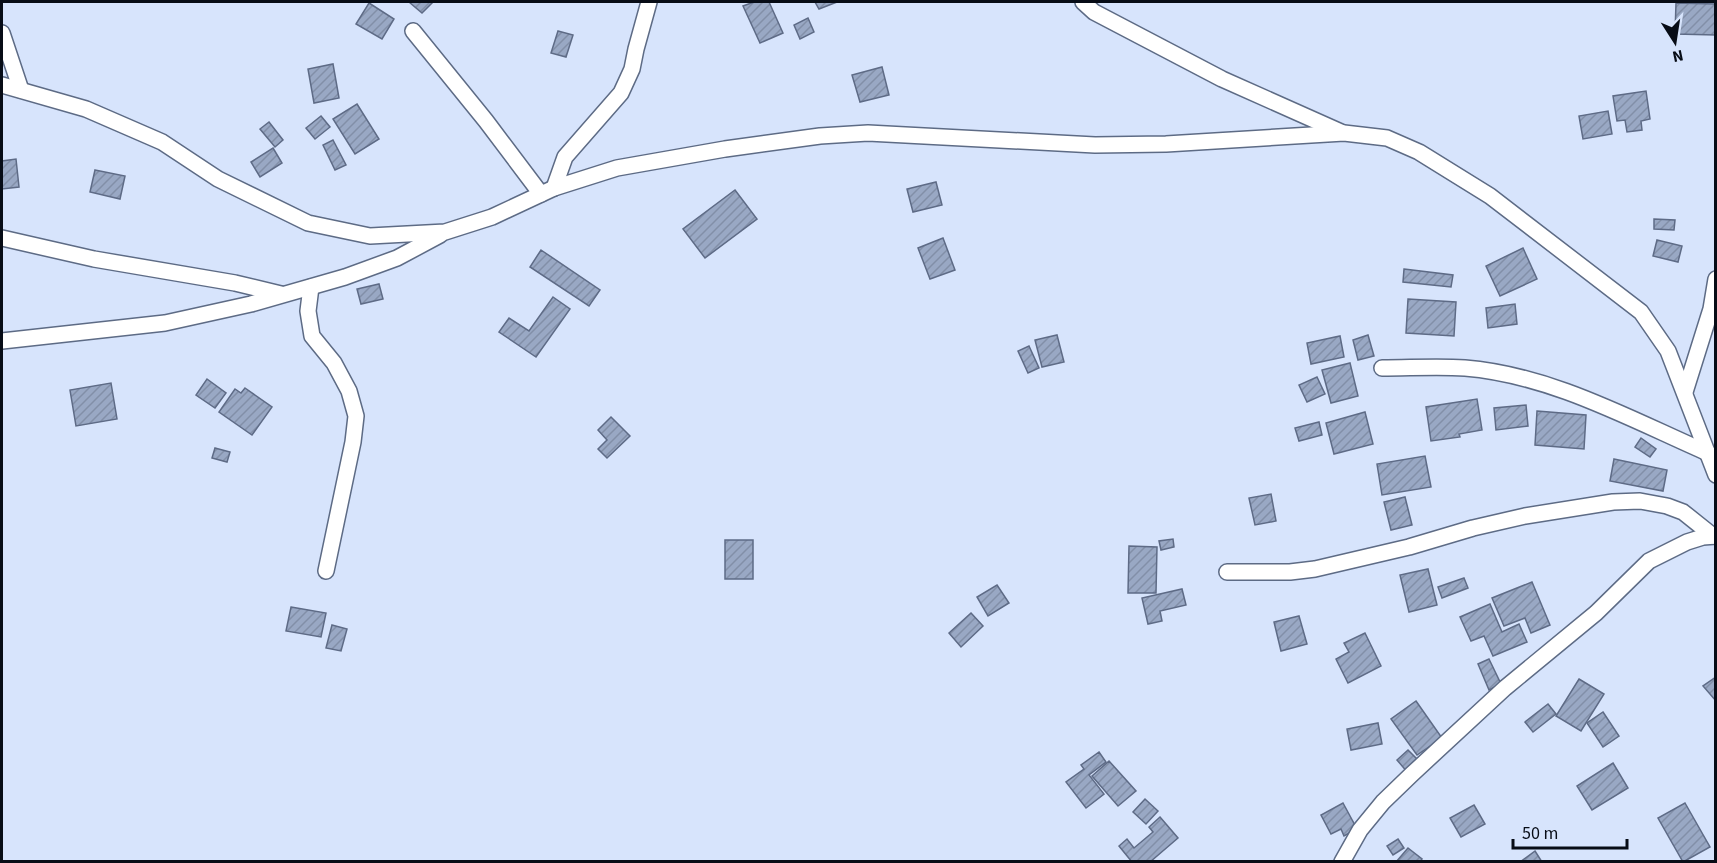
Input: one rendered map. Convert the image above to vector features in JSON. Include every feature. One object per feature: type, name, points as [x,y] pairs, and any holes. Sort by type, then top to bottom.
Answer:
[{"type":"street","points":[[548,191],[565,157],[621,93],[632,69],[650,2]]},
{"type":"street","points":[[1083,2],[1094,12],[1222,79],[1344,133]]},
{"type":"street","points":[[413,31],[486,121],[548,191]]},
{"type":"street","points":[[2,33],[21,90]]},
{"type":"street","points":[[2,86],[86,109],[162,142],[218,179],[308,223],[370,236],[445,232]]},
{"type":"street","points":[[2,341],[165,322],[251,304],[311,287],[397,258],[445,232],[492,217],[548,191],[617,168],[725,149],[868,132],[1095,145],[1166,144],[1344,133],[1387,138],[1419,152],[1490,196],[1641,312],[1668,351],[1716,475]]},
{"type":"street","points":[[2,238],[94,259],[235,283],[284,295]]},
{"type":"street","points":[[1685,392],[1711,309],[1716,279]]},
{"type":"street","points":[[311,287],[308,311],[312,336],[334,363],[349,391],[356,416],[353,442],[326,571]]},
{"type":"street","points":[[1382,368],[1465,368],[1530,380],[1573,393],[1708,453]]},
{"type":"street","points":[[1227,572],[1290,572],[1315,569],[1525,516],[1613,502],[1640,501],[1667,506],[1683,513],[1714,536]]},
{"type":"street","points":[[1342,861],[1360,830],[1390,795],[1505,688],[1596,613],[1649,561],[1687,542],[1714,536]]},
{"type":"building","points":[[409,2],[433,2],[422,13]]},
{"type":"building","points":[[754,2],[769,2],[783,33],[760,43],[743,6]]},
{"type":"building","points":[[815,2],[837,2],[819,9]]},
{"type":"building","points":[[369,3],[394,19],[382,39],[356,24]]},
{"type":"building","points":[[1676,3],[1716,4],[1716,35],[1675,34]]},
{"type":"building","points":[[808,18],[814,32],[800,39],[794,25]]},
{"type":"building","points":[[558,31],[573,35],[566,57],[551,53]]},
{"type":"building","points":[[333,64],[339,98],[314,103],[308,69]]},
{"type":"building","points":[[882,67],[889,95],[860,102],[852,75]]},
{"type":"building","points":[[1646,91],[1650,119],[1641,121],[1642,130],[1627,132],[1625,120],[1617,121],[1613,96]]},
{"type":"building","points":[[357,104],[379,139],[355,154],[333,119]]},
{"type":"building","points":[[1608,111],[1612,134],[1583,139],[1579,116]]},
{"type":"building","points":[[321,116],[330,127],[315,139],[306,128]]},
{"type":"building","points":[[269,122],[283,140],[275,147],[260,129]]},
{"type":"building","points":[[333,140],[346,165],[335,170],[323,145]]},
{"type":"building","points":[[273,148],[282,163],[260,177],[251,162]]},
{"type":"building","points":[[16,159],[19,187],[2,189],[2,161]]},
{"type":"building","points":[[95,170],[125,176],[120,199],[90,192]]},
{"type":"building","points":[[936,182],[942,205],[913,212],[907,189]]},
{"type":"building","points":[[735,190],[757,219],[705,258],[683,229]]},
{"type":"building","points":[[1654,219],[1675,220],[1674,230],[1654,229]]},
{"type":"building","points":[[943,238],[955,270],[930,279],[918,248]]},
{"type":"building","points":[[1657,240],[1682,246],[1678,262],[1653,256]]},
{"type":"building","points":[[1523,248],[1537,279],[1500,296],[1486,266]]},
{"type":"building","points":[[541,250],[600,290],[589,306],[530,267]]},
{"type":"building","points":[[1404,269],[1453,275],[1451,287],[1403,282]]},
{"type":"building","points":[[379,284],[383,299],[361,304],[357,289]]},
{"type":"building","points":[[553,297],[570,309],[536,357],[499,332],[509,318],[529,331]]},
{"type":"building","points":[[1408,299],[1456,302],[1454,336],[1406,333]]},
{"type":"building","points":[[1515,304],[1517,324],[1488,328],[1486,308]]},
{"type":"building","points":[[1057,335],[1064,362],[1042,367],[1035,340]]},
{"type":"building","points":[[1368,335],[1374,356],[1358,360],[1353,340]]},
{"type":"building","points":[[1340,336],[1344,357],[1311,364],[1307,343]]},
{"type":"building","points":[[1029,346],[1039,368],[1028,373],[1018,351]]},
{"type":"building","points":[[1350,363],[1358,396],[1331,403],[1322,370]]},
{"type":"building","points":[[1317,377],[1325,394],[1307,402],[1299,385]]},
{"type":"building","points":[[207,379],[226,393],[215,408],[196,395]]},
{"type":"building","points":[[111,383],[117,419],[76,426],[70,390]]},
{"type":"building","points":[[245,388],[272,407],[252,435],[219,412],[235,389],[241,393]]},
{"type":"building","points":[[1477,399],[1482,430],[1459,434],[1460,437],[1431,441],[1426,407]]},
{"type":"building","points":[[1526,405],[1528,426],[1496,430],[1494,408]]},
{"type":"building","points":[[1537,411],[1586,415],[1584,449],[1535,445]]},
{"type":"building","points":[[1365,412],[1373,444],[1334,454],[1326,423]]},
{"type":"building","points":[[611,417],[630,436],[607,458],[598,449],[607,440],[598,430]]},
{"type":"building","points":[[1319,422],[1322,435],[1299,441],[1295,428]]},
{"type":"building","points":[[1641,438],[1656,449],[1650,457],[1635,447]]},
{"type":"building","points":[[215,448],[230,452],[227,462],[212,458]]},
{"type":"building","points":[[1425,456],[1431,487],[1382,495],[1377,464]]},
{"type":"building","points":[[1614,459],[1667,470],[1663,491],[1610,481]]},
{"type":"building","points":[[1271,494],[1276,521],[1255,525],[1249,498]]},
{"type":"building","points":[[1405,497],[1412,525],[1391,530],[1384,502]]},
{"type":"building","points":[[1173,539],[1174,547],[1161,550],[1159,541]]},
{"type":"building","points":[[725,540],[753,540],[753,579],[725,579]]},
{"type":"building","points":[[1129,546],[1157,547],[1156,593],[1128,593]]},
{"type":"building","points":[[1428,569],[1437,605],[1409,612],[1400,575]]},
{"type":"building","points":[[1464,578],[1468,588],[1442,598],[1438,587]]},
{"type":"building","points":[[1532,582],[1550,625],[1531,633],[1525,618],[1504,626],[1492,598]]},
{"type":"building","points":[[997,585],[1009,603],[988,616],[977,597]]},
{"type":"building","points":[[1182,589],[1186,605],[1160,611],[1162,621],[1148,624],[1142,598]]},
{"type":"building","points":[[1490,604],[1502,632],[1519,624],[1527,642],[1493,656],[1484,636],[1471,641],[1460,617]]},
{"type":"building","points":[[291,607],[326,613],[321,637],[286,631]]},
{"type":"building","points":[[971,613],[983,626],[961,647],[949,633]]},
{"type":"building","points":[[1299,616],[1307,644],[1281,651],[1274,622]]},
{"type":"building","points":[[332,625],[347,629],[341,651],[326,648]]},
{"type":"building","points":[[1365,633],[1381,666],[1348,683],[1336,659],[1349,652],[1344,643]]},
{"type":"building","points":[[1489,659],[1501,684],[1489,690],[1478,664]]},
{"type":"building","points":[[1716,677],[1716,701],[1703,686]]},
{"type":"building","points":[[1579,679],[1604,694],[1581,731],[1556,716]]},
{"type":"building","points":[[1416,701],[1442,738],[1417,755],[1391,719]]},
{"type":"building","points":[[1548,704],[1556,714],[1533,732],[1525,722]]},
{"type":"building","points":[[1603,712],[1619,736],[1603,747],[1587,723]]},
{"type":"building","points":[[1378,723],[1382,744],[1351,750],[1347,729]]},
{"type":"building","points":[[1408,750],[1420,762],[1408,773],[1397,760]]},
{"type":"building","points":[[1099,752],[1106,762],[1089,775],[1104,794],[1086,808],[1066,782],[1084,769],[1081,765]]},
{"type":"building","points":[[1109,761],[1136,791],[1118,806],[1092,776]]},
{"type":"building","points":[[1613,763],[1628,788],[1592,810],[1577,786]]},
{"type":"building","points":[[1145,799],[1158,811],[1146,824],[1133,812]]},
{"type":"building","points":[[1343,803],[1357,829],[1344,836],[1341,829],[1331,834],[1321,815]]},
{"type":"building","points":[[1685,803],[1710,847],[1683,862],[1658,818]]},
{"type":"building","points":[[1474,805],[1485,824],[1461,837],[1450,818]]},
{"type":"building","points":[[1160,817],[1178,838],[1150,862],[1132,862],[1119,846],[1127,839],[1134,848],[1153,832],[1149,827]]},
{"type":"building","points":[[1398,839],[1404,848],[1393,855],[1387,846]]},
{"type":"building","points":[[1408,848],[1422,859],[1420,862],[1396,862]]},
{"type":"building","points":[[1535,851],[1542,862],[1520,862]]}]
